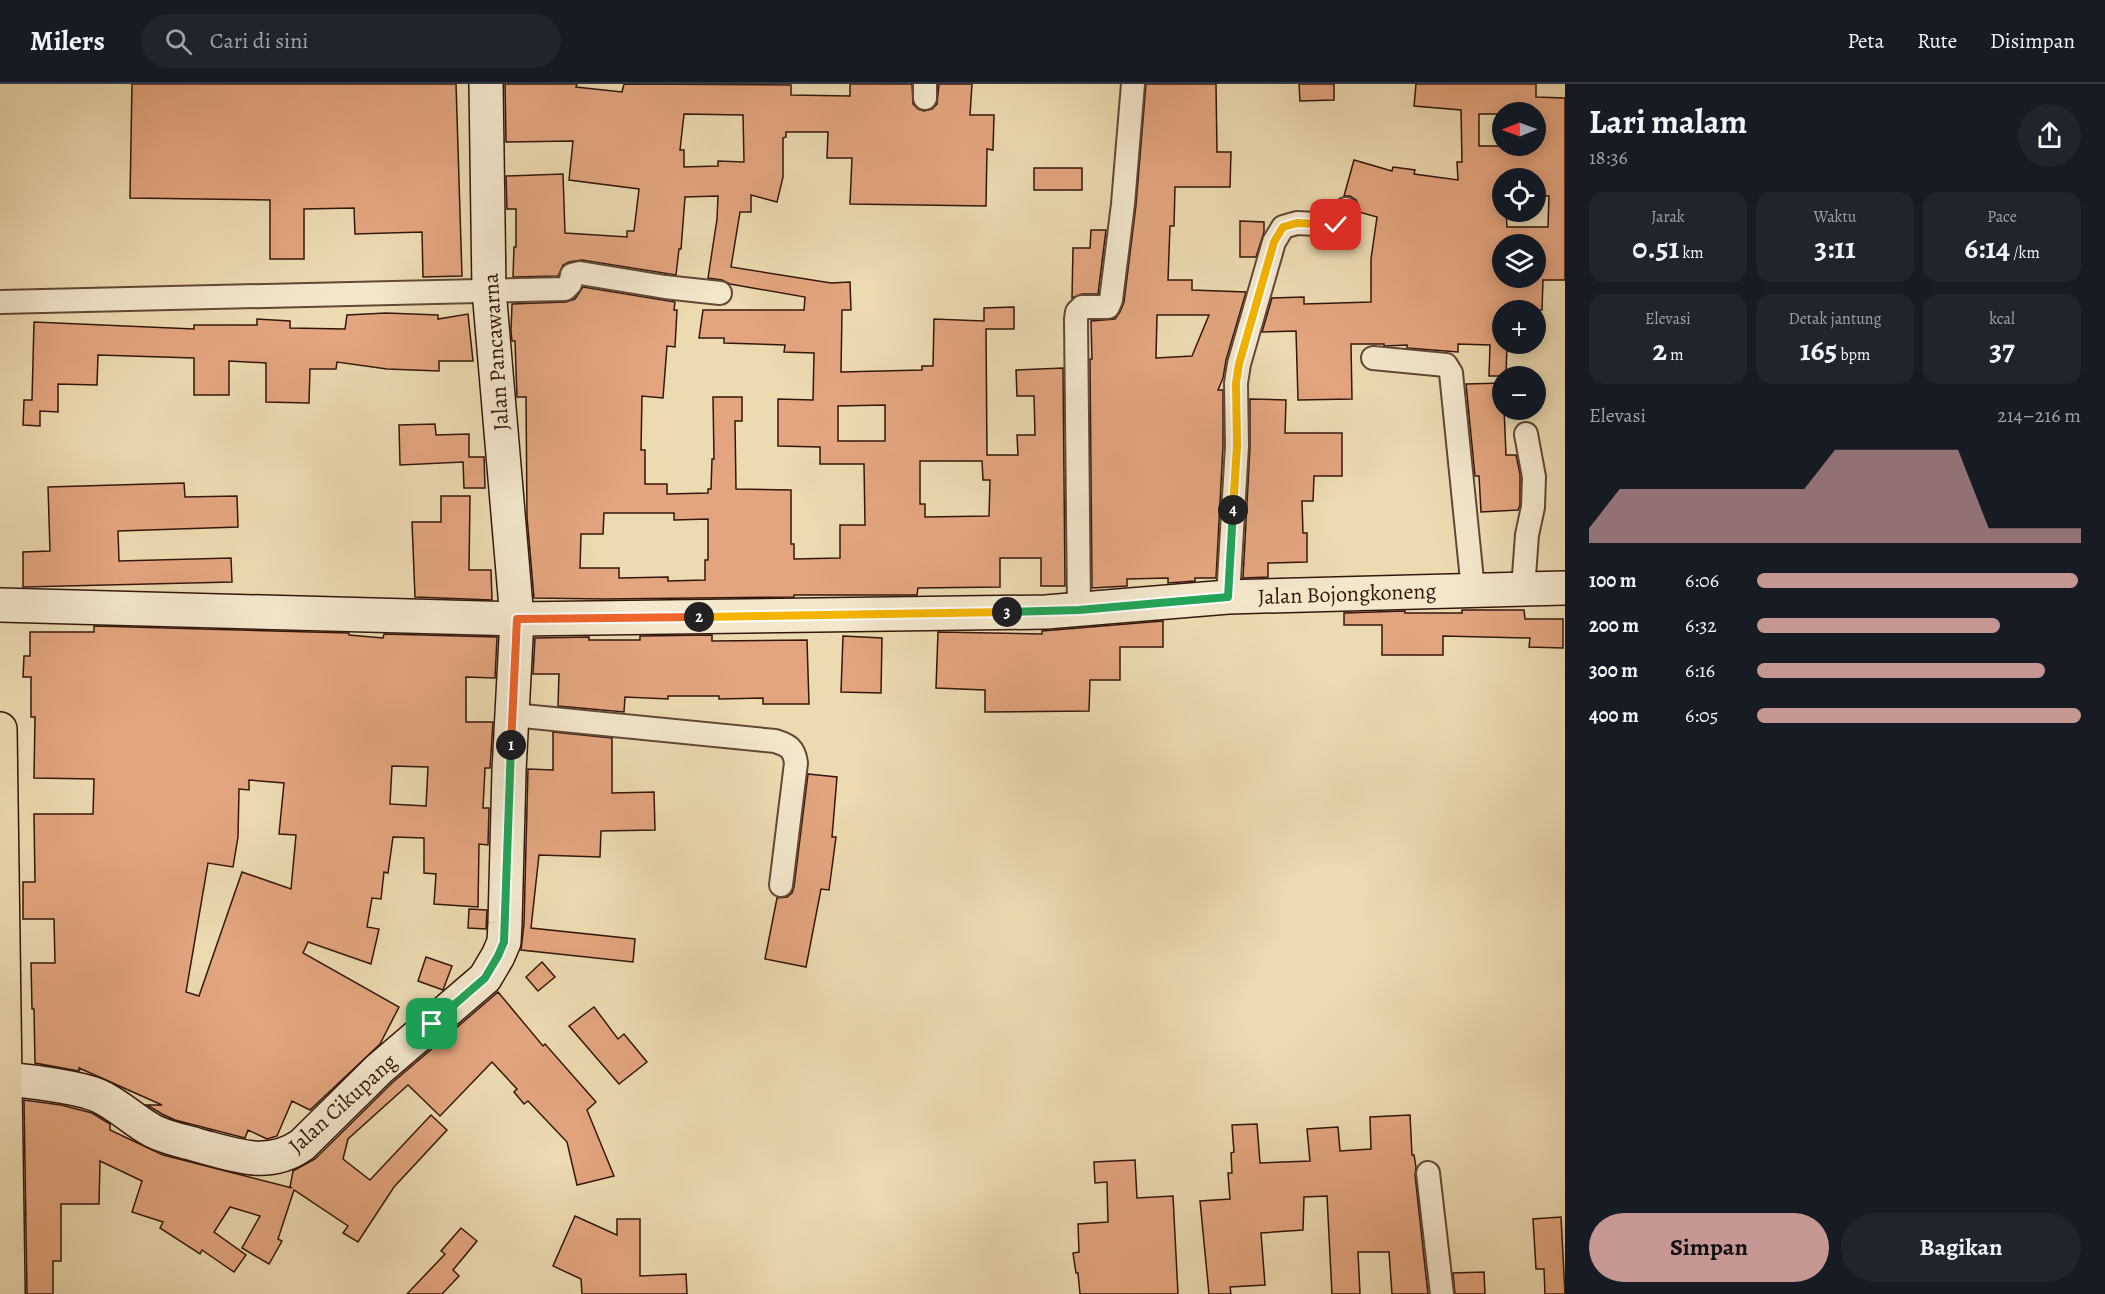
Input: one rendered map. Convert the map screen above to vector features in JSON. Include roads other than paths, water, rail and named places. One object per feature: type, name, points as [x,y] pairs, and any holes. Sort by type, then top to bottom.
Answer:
[{"type":"main road","name":"Jalan Pancawarna","points":[[486,84],[489,290],[517,619]]},
{"type":"main road","name":"Jalan Bojongkoneng","points":[[0,605],[517,619],[1079,610],[1228,597],[1565,588]]},
{"type":"main road","name":"Jalan Cikupang","points":[[3,1079],[82,1090],[99,1096],[162,1135],[249,1158],[267,1159],[289,1154],[302,1145],[379,1069],[485,978],[504,942],[517,619]]},
{"type":"main road","points":[[0,729],[3,1079],[8,1294]]},
{"type":"street","points":[[1079,610],[1076,319],[1077,312],[1082,307],[1108,307],[1111,300],[1133,84]]},
{"type":"street","points":[[1228,597],[1237,446],[1236,383],[1248,329],[1274,242],[1283,227],[1297,223],[1341,224],[1346,209]]},
{"type":"street","points":[[0,302],[565,289],[570,284],[572,275],[580,273],[665,287],[720,293]]},
{"type":"street","points":[[1373,358],[1446,365],[1451,374],[1473,590]]},
{"type":"street","points":[[1523,589],[1527,535],[1533,507],[1534,477],[1526,434]]},
{"type":"street","points":[[513,715],[775,741],[788,745],[795,752],[796,763],[781,885]]},
{"type":"street","points":[[1428,1173],[1442,1294]]}]
